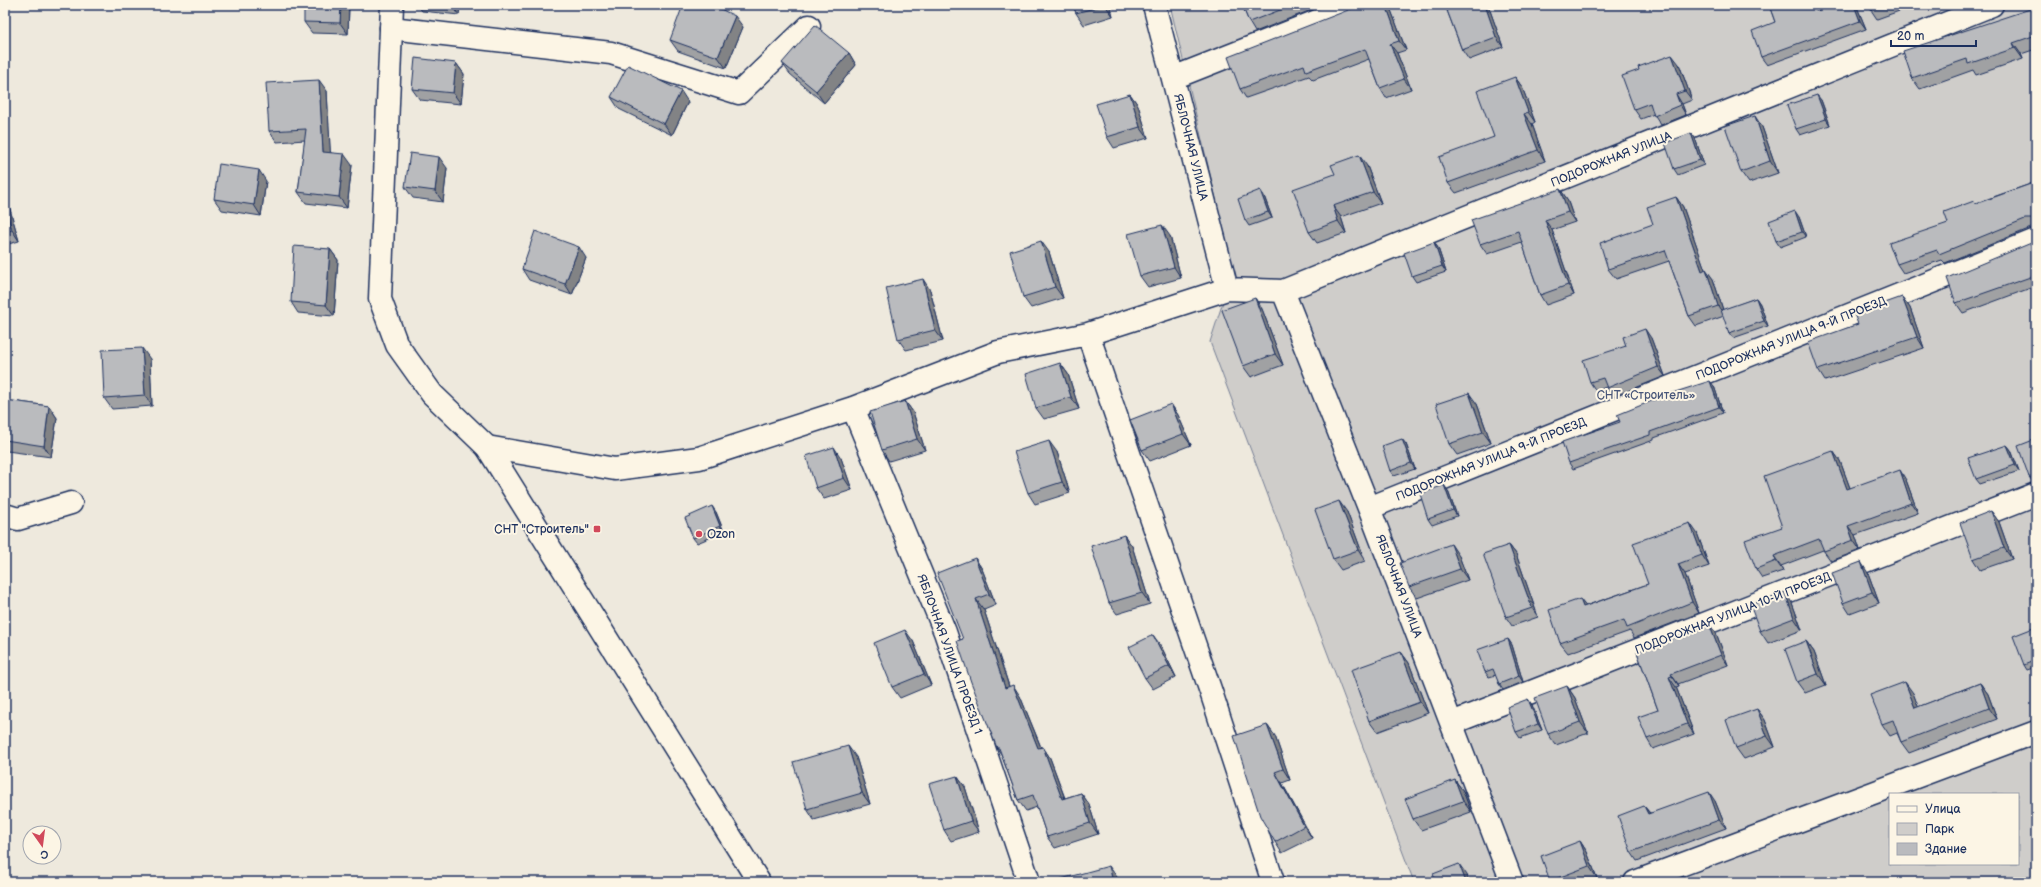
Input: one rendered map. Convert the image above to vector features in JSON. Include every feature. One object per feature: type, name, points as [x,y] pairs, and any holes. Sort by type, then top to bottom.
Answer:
[{"type":"street","points":[[392,5],[380,299],[397,346],[432,394],[487,447],[759,882]]},
{"type":"street","name":"ЯБЛОЧНАЯ УЛИЦА","points":[[1154,5],[1226,289]]},
{"type":"street","points":[[1173,78],[1358,5]]},
{"type":"street","name":"ПОДОРОЖНАЯ УЛИЦА","points":[[1226,289],[1283,292],[1992,5]]},
{"type":"street","points":[[391,28],[611,53],[739,93],[809,26]]},
{"type":"street","name":"ПОДОРОЖНАЯ УЛИЦА 9-Й ПРОЕЗД","points":[[1369,508],[2036,240]]},
{"type":"street","points":[[487,447],[614,470],[699,458],[853,408],[998,352],[1088,334],[1226,289]]},
{"type":"street","name":"ЯБЛОЧНАЯ УЛИЦА","points":[[1283,292],[1369,508],[1512,882]]},
{"type":"street","points":[[1088,334],[1211,692],[1273,882]]},
{"type":"street","name":"ЯБЛОЧНАЯ УЛИЦА ПРОЕЗД 1","points":[[853,408],[944,632],[1029,882]]},
{"type":"street","name":"ПОДОРОЖНАЯ УЛИЦА 10-Й ПРОЕЗД","points":[[1452,723],[2036,494]]},
{"type":"street","points":[[5,515],[18,519],[71,503]]},
{"type":"street","points":[[1635,882],[2036,732]]},
{"type":"green space","name":"СНТ «Строитель»","points":[[1170,5],[2036,5],[2036,882],[1414,882],[1210,342],[1233,271]]},
{"type":"building","points":[[304,5],[341,5],[340,23],[304,22]]},
{"type":"building","points":[[683,5],[712,5],[735,16],[718,57],[670,40]]},
{"type":"building","points":[[1073,5],[1105,5],[1076,13]]},
{"type":"building","points":[[1242,5],[1293,5],[1249,22]]},
{"type":"building","points":[[1358,5],[1386,5],[1399,41],[1390,44],[1404,79],[1380,88],[1365,49],[1306,71],[1304,65],[1240,89],[1228,57]]},
{"type":"building","points":[[1445,5],[1485,5],[1496,37],[1462,50]]},
{"type":"building","points":[[1769,5],[1814,5],[1816,11],[1834,5],[1854,5],[1860,21],[1761,57],[1752,31],[1775,22]]},
{"type":"building","points":[[1869,5],[1885,5],[1871,10]]},
{"type":"building","points":[[2036,7],[2036,35],[2013,43],[2015,48],[1968,64],[1967,59],[1912,78],[1903,51]]},
{"type":"building","points":[[815,25],[849,53],[816,91],[782,63]]},
{"type":"building","points":[[1672,55],[1685,91],[1676,94],[1680,105],[1654,116],[1650,103],[1634,109],[1622,76],[1639,70],[1638,67]]},
{"type":"building","points":[[415,58],[456,63],[453,93],[412,89]]},
{"type":"building","points":[[628,65],[681,91],[664,124],[611,97]]},
{"type":"building","points":[[1515,77],[1528,112],[1524,114],[1538,150],[1448,183],[1439,157],[1494,137],[1477,91]]},
{"type":"building","points":[[319,80],[323,152],[344,154],[339,197],[298,192],[306,129],[269,131],[266,83]]},
{"type":"building","points":[[1130,94],[1140,127],[1107,137],[1096,104]]},
{"type":"building","points":[[1817,95],[1826,119],[1796,129],[1787,105]]},
{"type":"building","points":[[1755,116],[1770,161],[1741,172],[1725,126]]},
{"type":"building","points":[[1691,133],[1700,160],[1674,169],[1665,143]]},
{"type":"building","points":[[410,153],[439,157],[435,191],[405,187]]},
{"type":"building","points":[[1359,155],[1373,192],[1333,206],[1338,221],[1309,232],[1293,189],[1335,174],[1331,165]]},
{"type":"building","points":[[219,164],[259,170],[254,205],[214,199]]},
{"type":"building","points":[[2036,182],[2036,221],[2032,219],[2025,219],[1939,254],[1937,250],[1897,264],[1889,243],[1948,223],[1944,212],[1974,201],[1975,204]]},
{"type":"building","points":[[1560,189],[1568,212],[1545,220],[1568,285],[1540,295],[1518,231],[1480,244],[1471,220]]},
{"type":"building","points":[[1260,190],[1268,212],[1245,220],[1238,199]]},
{"type":"building","points":[[1676,197],[1702,271],[1706,269],[1718,306],[1689,316],[1665,250],[1608,269],[1600,243],[1653,224],[1647,207]]},
{"type":"building","points":[[5,208],[12,230],[5,232]]},
{"type":"building","points":[[1795,211],[1802,232],[1776,241],[1769,221]]},
{"type":"building","points":[[1162,225],[1174,267],[1140,276],[1128,234]]},
{"type":"building","points":[[535,231],[579,247],[565,284],[522,269]]},
{"type":"building","points":[[1041,241],[1055,287],[1023,297],[1010,251]]},
{"type":"building","points":[[2036,241],[2036,275],[1956,303],[1947,278]]},
{"type":"building","points":[[1434,242],[1442,266],[1412,276],[1404,253]]},
{"type":"building","points":[[294,246],[330,249],[326,305],[291,302]]},
{"type":"building","points":[[923,279],[935,330],[898,339],[886,288]]},
{"type":"building","points":[[1902,297],[1917,337],[1818,370],[1808,342],[1858,324],[1854,314]]},
{"type":"building","points":[[1255,298],[1275,354],[1243,366],[1222,310]]},
{"type":"building","points":[[1756,298],[1764,321],[1729,333],[1721,310]]},
{"type":"building","points":[[1645,329],[1658,367],[1607,388],[1603,378],[1590,382],[1583,360],[1626,346],[1623,337]]},
{"type":"building","points":[[142,348],[145,395],[104,398],[102,350]]},
{"type":"building","points":[[1060,363],[1071,397],[1036,408],[1026,374]]},
{"type":"building","points":[[1710,381],[1719,407],[1650,432],[1650,435],[1569,463],[1562,442],[1620,422],[1617,415],[1669,394]]},
{"type":"building","points":[[1469,393],[1483,432],[1449,444],[1436,404]]},
{"type":"building","points":[[5,400],[49,406],[44,446],[5,440]]},
{"type":"building","points":[[905,401],[917,439],[882,450],[870,412]]},
{"type":"building","points":[[1171,404],[1183,434],[1142,450],[1130,420]]},
{"type":"building","points":[[1402,439],[1411,463],[1390,471],[1382,446]]},
{"type":"building","points":[[2036,439],[2036,478],[2029,477],[2018,446]]},
{"type":"building","points":[[1049,441],[1062,482],[1028,493],[1014,452]]},
{"type":"building","points":[[2007,445],[2015,465],[1976,479],[1968,458]]},
{"type":"building","points":[[834,447],[844,478],[816,488],[806,456]]},
{"type":"building","points":[[1833,451],[1847,489],[1900,470],[1911,503],[1848,526],[1853,540],[1824,551],[1819,539],[1774,556],[1776,561],[1756,569],[1745,540],[1782,527],[1764,476]]},
{"type":"building","points":[[1444,485],[1453,510],[1428,519],[1420,494]]},
{"type":"building","points":[[1339,501],[1358,550],[1333,559],[1315,510]]},
{"type":"building","points":[[712,506],[720,526],[693,538],[685,518]]},
{"type":"building","points":[[1991,511],[2004,548],[1973,559],[1960,523]]},
{"type":"building","points":[[1690,523],[1702,555],[1678,564],[1692,602],[1627,628],[1624,620],[1560,643],[1549,610],[1580,599],[1583,607],[1648,584],[1633,543]]},
{"type":"building","points":[[1124,535],[1142,593],[1109,603],[1091,546]]},
{"type":"building","points":[[1451,544],[1460,569],[1409,587],[1400,563]]},
{"type":"building","points":[[1509,545],[1532,608],[1506,617],[1483,554]]},
{"type":"building","points":[[975,558],[989,594],[976,599],[1005,688],[1013,685],[1038,748],[1043,747],[1062,799],[1081,793],[1090,823],[1047,837],[1033,795],[1018,800],[999,748],[997,748],[971,682],[957,641],[963,639],[937,573]]},
{"type":"building","points":[[1861,562],[1872,592],[1843,603],[1832,573]]},
{"type":"building","points":[[1785,592],[1794,618],[1760,631],[1750,605]]},
{"type":"building","points":[[1709,624],[1721,655],[1671,674],[1672,676],[1669,677],[1687,724],[1647,739],[1638,717],[1658,710],[1637,652]]},
{"type":"building","points":[[2036,627],[2036,660],[2024,665],[2013,636]]},
{"type":"building","points":[[905,630],[924,674],[892,687],[874,643]]},
{"type":"building","points":[[1153,635],[1169,666],[1145,678],[1129,647]]},
{"type":"building","points":[[1508,639],[1519,676],[1499,684],[1493,669],[1485,672],[1477,650]]},
{"type":"building","points":[[1806,641],[1818,674],[1797,682],[1785,649]]},
{"type":"building","points":[[1401,652],[1420,702],[1369,721],[1351,670]]},
{"type":"building","points":[[1905,682],[1915,708],[1980,683],[1989,708],[1901,742],[1893,720],[1882,724],[1870,695]]},
{"type":"building","points":[[1567,686],[1580,722],[1548,734],[1535,698]]},
{"type":"building","points":[[1528,699],[1538,724],[1516,732],[1507,707]]},
{"type":"building","points":[[1757,709],[1767,736],[1736,748],[1726,720]]},
{"type":"building","points":[[1267,725],[1283,769],[1275,772],[1304,826],[1275,842],[1260,816],[1234,736]]},
{"type":"building","points":[[848,746],[862,793],[807,809],[793,762]]},
{"type":"building","points":[[957,776],[971,821],[944,830],[929,784]]},
{"type":"building","points":[[1455,780],[1463,801],[1413,819],[1405,799]]},
{"type":"building","points":[[1709,792],[1719,820],[1631,852],[1618,816],[1644,806],[1648,814]]},
{"type":"building","points":[[1580,841],[1589,866],[1550,881],[1541,856]]},
{"type":"building","points":[[1459,864],[1466,882],[1436,882],[1433,874]]},
{"type":"building","points":[[1109,866],[1113,882],[1062,882],[1061,879]]},
{"type":"place","name":"СНТ \"Строитель\"","points":[[597,529]]},
{"type":"place","name":"Ozon","points":[[699,534]]}]
